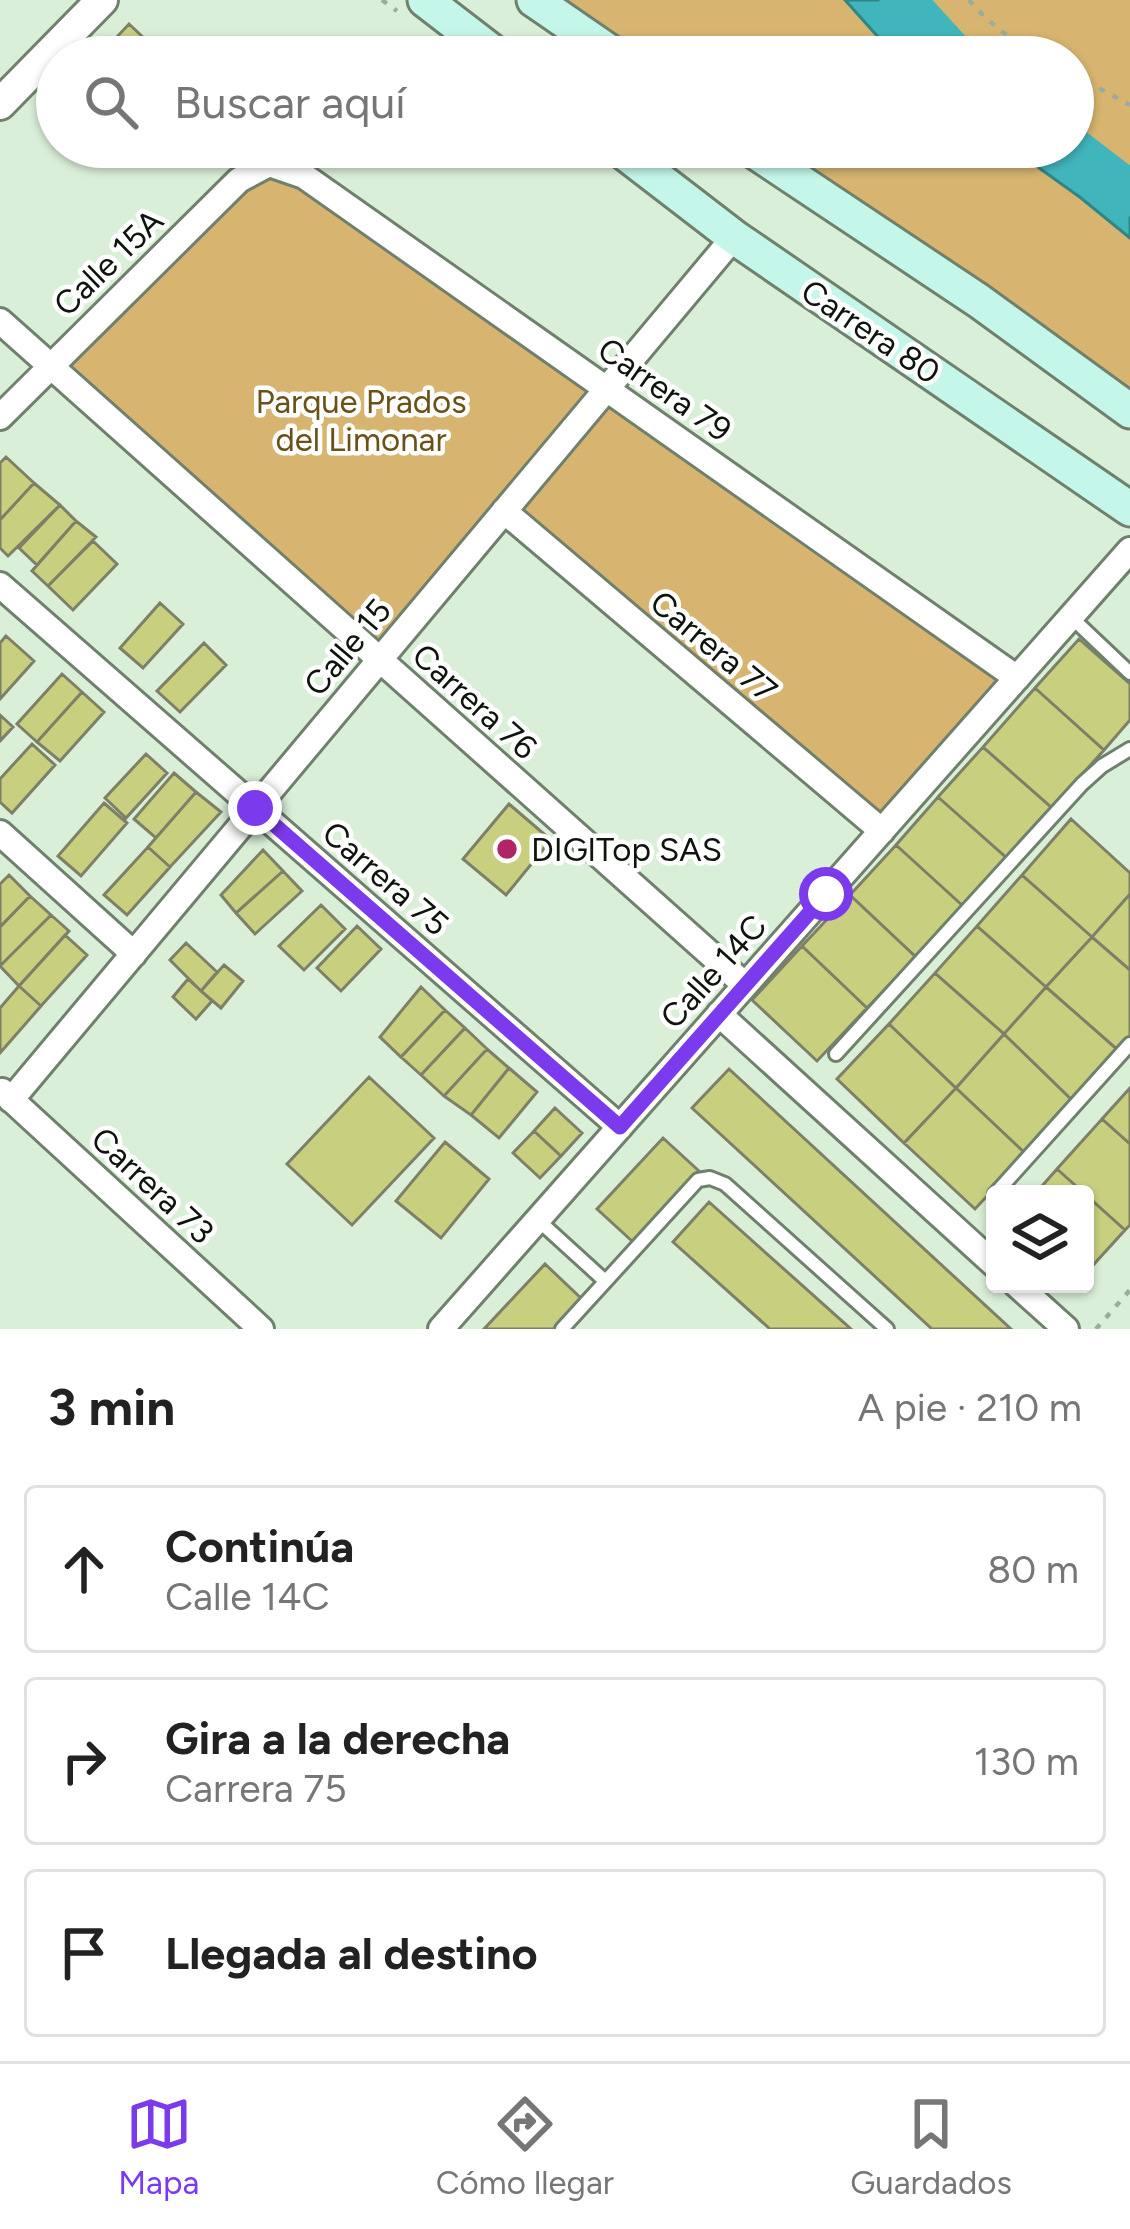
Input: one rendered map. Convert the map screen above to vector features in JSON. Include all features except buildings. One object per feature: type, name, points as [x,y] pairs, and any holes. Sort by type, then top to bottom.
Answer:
[{"type":"main road","points":[[425,0],[472,36]]},
{"type":"main road","points":[[534,0],[586,36]]},
{"type":"main road","name":"Carrera 80","points":[[644,168],[734,237],[1130,509]]},
{"type":"main road","points":[[780,168],[980,301],[1130,411]]},
{"type":"street","points":[[67,36],[102,0]]},
{"type":"street","points":[[0,104],[36,67]]},
{"type":"street","name":"Calle 15A","points":[[0,417],[239,180],[262,168]]},
{"type":"street","name":"Carrera 79","points":[[281,168],[304,176],[1017,678]]},
{"type":"street","name":"Calle 15","points":[[6,1095],[134,954],[734,237]]},
{"type":"street","name":"Carrera 76","points":[[0,322],[745,986]]},
{"type":"street","name":"Carrera 77","points":[[504,511],[882,831]]},
{"type":"street","name":"Calle 14C","points":[[442,1329],[1130,550]]},
{"type":"street","name":"Carrera 75","points":[[0,585],[620,1127]]},
{"type":"street","points":[[0,832],[134,954]]},
{"type":"street","points":[[719,1014],[986,1257]]},
{"type":"street","name":"Carrera 73","points":[[6,1095],[261,1329]]},
{"type":"street","points":[[1026,1293],[1066,1329]]},
{"type":"lane","points":[[1071,617],[1130,673]]},
{"type":"lane","points":[[836,1054],[1082,784],[1130,749]]},
{"type":"lane","points":[[1003,1185],[1130,1045]]},
{"type":"lane","points":[[562,1329],[698,1180],[710,1178],[724,1184],[887,1329]]},
{"type":"lane","points":[[538,1220],[604,1280]]},
{"type":"path","points":[[970,0],[1008,36]]},
{"type":"path","points":[[1094,85],[1130,105]]},
{"type":"path","points":[[1096,1329],[1130,1290]]},
{"type":"green space","points":[[534,0],[1130,0],[1130,411],[778,168],[1094,168],[1094,36],[586,36]]},
{"type":"green space","name":"Parque Prados del Limonar","points":[[265,168],[275,168],[1017,678],[882,831],[504,512],[380,660],[50,366]]},
{"type":"water","points":[[845,0],[887,0],[916,36],[877,36]]},
{"type":"water","points":[[1039,168],[1082,168],[1130,206],[1130,238]]},
{"type":"waterway","points":[[902,0],[935,36]]},
{"type":"waterway","points":[[1094,166],[1130,194]]},
{"type":"place","name":"DIGITop SAS","points":[[507,849]]},
{"type":"route","points":[[255,808],[620,1127],[826,894]]}]
